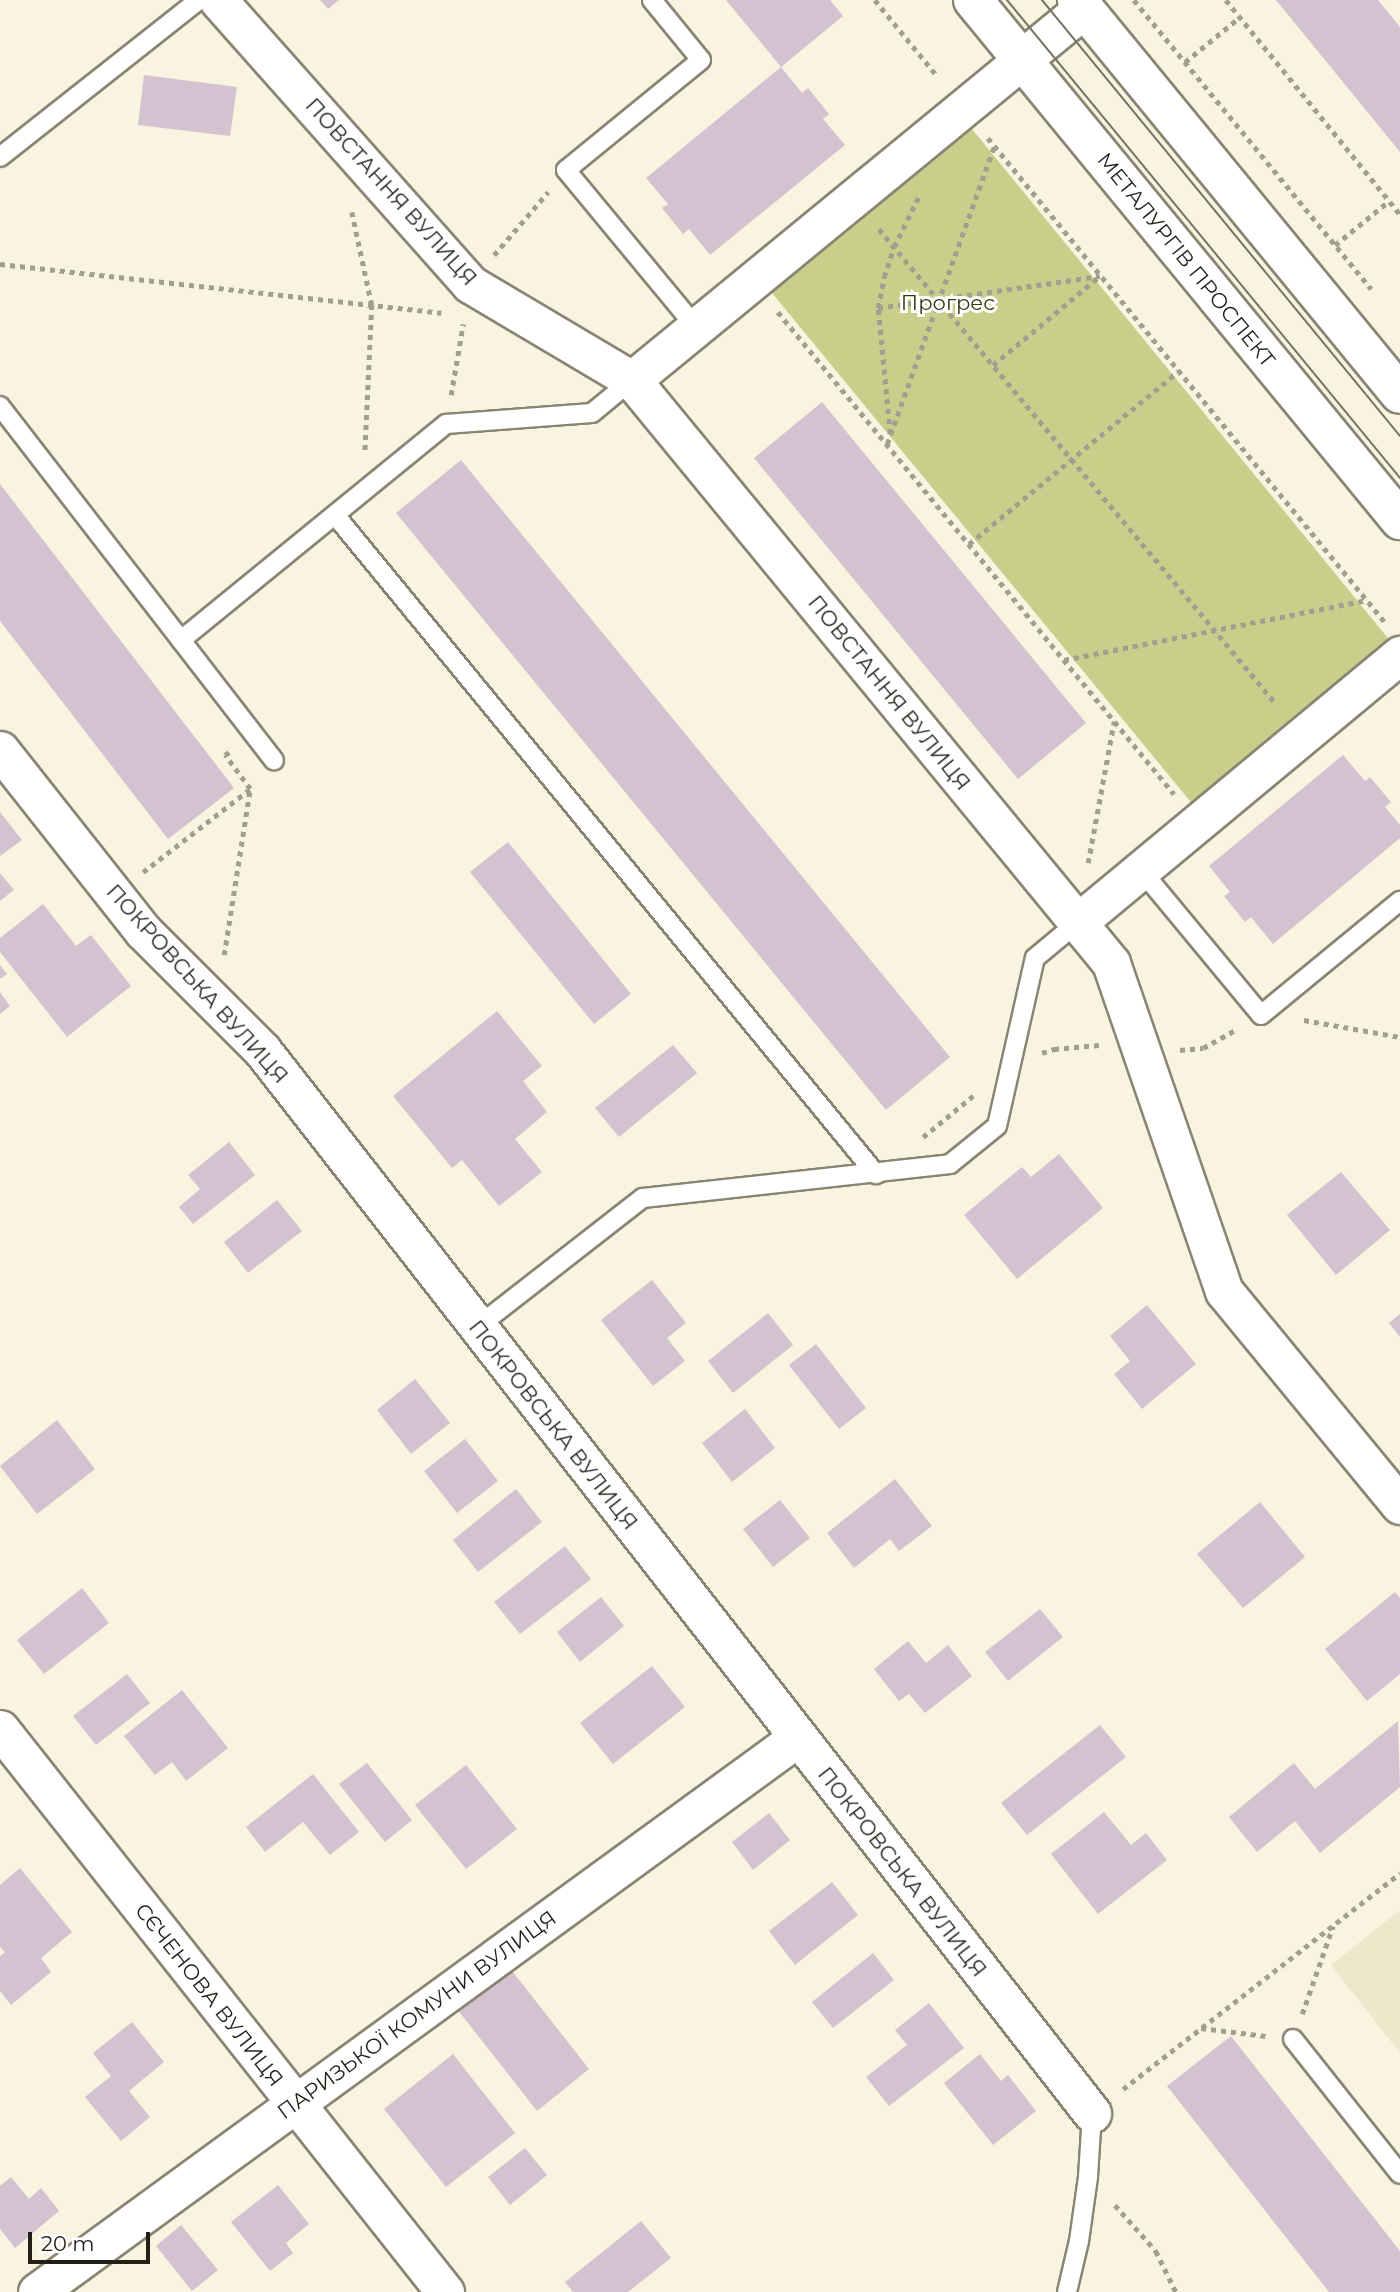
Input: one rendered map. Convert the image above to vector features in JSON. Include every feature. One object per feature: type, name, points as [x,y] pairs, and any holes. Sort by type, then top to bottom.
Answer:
[{"type":"main road","name":"МЕТАЛУРГІВ ПРОСПЕКТ","points":[[973,0],[1400,520]]},
{"type":"main road","points":[[1022,60],[1085,3],[1400,394]]},
{"type":"street","name":"ПОВСТАННЯ ВУЛИЦЯ","points":[[218,0],[467,300],[632,380],[1111,963],[1224,1291],[1400,1505]]},
{"type":"street","points":[[632,380],[1022,60]]},
{"type":"street","points":[[1077,923],[1303,736],[1396,643]]},
{"type":"street","name":"ПОКРОВСЬКА ВУЛИЦЯ","points":[[0,750],[143,931],[262,1050],[1092,2113]]},
{"type":"street","name":"СЄЧЕНОВА ВУЛИЦЯ","points":[[0,1730],[445,2292]]},
{"type":"street","name":"ПАРИЗЬКОЇ КОМУНИ ВУЛИЦЯ","points":[[37,2292],[797,1738]]},
{"type":"lane","points":[[0,158],[199,0]]},
{"type":"lane","points":[[652,0],[701,60],[566,170],[696,327]]},
{"type":"lane","points":[[181,640],[446,424],[592,413],[632,380]]},
{"type":"lane","points":[[0,406],[274,761]]},
{"type":"lane","points":[[335,515],[876,1174]]},
{"type":"lane","points":[[1141,870],[1261,1015],[1400,901]]},
{"type":"lane","points":[[477,1327],[643,1198],[950,1164],[997,1126],[1035,958],[1077,923]]},
{"type":"lane","points":[[1293,2039],[1400,2174]]},
{"type":"lane","points":[[1066,2292],[1079,2241],[1088,2177],[1092,2113]]},
{"type":"path","points":[[875,0],[1367,600],[1396,643]]},
{"type":"path","points":[[1134,0],[1376,295]]},
{"type":"path","points":[[1226,0],[1400,214]]},
{"type":"path","points":[[1185,62],[1240,17]]},
{"type":"path","points":[[887,444],[994,145]]},
{"type":"path","points":[[446,424],[467,300],[566,170]]},
{"type":"path","points":[[890,434],[878,308],[894,247],[923,189]]},
{"type":"path","points":[[853,198],[1303,736]]},
{"type":"path","points":[[349,199],[372,305],[363,492]]},
{"type":"path","points":[[1335,245],[1389,201]]},
{"type":"path","points":[[0,264],[372,305],[467,300]]},
{"type":"path","points":[[878,308],[1101,276]]},
{"type":"path","points":[[993,365],[1101,276]]},
{"type":"path","points":[[752,281],[1198,823]]},
{"type":"path","points":[[969,544],[1179,371]]},
{"type":"path","points":[[1064,660],[1367,600]]},
{"type":"path","points":[[1077,923],[1114,720]]},
{"type":"path","points":[[216,1004],[250,789],[225,755]]},
{"type":"path","points":[[114,894],[250,789]]},
{"type":"path","points":[[876,1174],[1011,1065],[1054,1049],[1099,1045],[1144,1054],[1203,1048],[1261,1015],[1339,1024],[1400,1037]]},
{"type":"path","points":[[1092,2113],[1400,1872]]},
{"type":"path","points":[[1200,2028],[1293,2039],[1333,1925]]},
{"type":"path","points":[[1088,2177],[1145,2236],[1176,2292]]},
{"type":"shaded area","points":[[1400,1910],[1400,2053],[1331,1965]]},
{"type":"green space","name":"Прогрес","points":[[963,118],[1396,648],[1199,812],[763,282]]},
{"type":"building","points":[[320,0],[339,0],[328,9]]},
{"type":"building","points":[[726,0],[830,0],[843,16],[781,67]]},
{"type":"building","points":[[1276,0],[1378,0],[1400,27],[1400,152]]},
{"type":"building","points":[[781,67],[802,93],[808,88],[829,114],[823,119],[845,145],[710,255],[689,229],[683,234],[662,208],[668,204],[646,178]]},
{"type":"building","points":[[144,75],[237,87],[230,136],[138,125]]},
{"type":"building","points":[[822,402],[1086,723],[1018,779],[754,458]]},
{"type":"building","points":[[461,460],[950,1057],[886,1110],[396,513]]},
{"type":"building","points":[[0,484],[234,788],[168,839],[0,621]]},
{"type":"building","points":[[1343,755],[1365,781],[1370,777],[1391,802],[1385,807],[1400,825],[1400,838],[1273,944],[1251,917],[1245,922],[1224,896],[1230,892],[1209,866]]},
{"type":"building","points":[[0,812],[22,840],[0,856]]},
{"type":"building","points":[[508,842],[631,994],[594,1024],[470,872]]},
{"type":"building","points":[[0,873],[14,890],[0,901]]},
{"type":"building","points":[[43,904],[76,946],[91,935],[131,986],[67,1037],[0,952],[0,938]]},
{"type":"building","points":[[0,965],[7,974],[0,979]]},
{"type":"building","points":[[0,992],[10,1006],[0,1014]]},
{"type":"building","points":[[497,1011],[542,1066],[523,1081],[547,1112],[515,1139],[542,1172],[499,1206],[462,1160],[452,1168],[393,1096]]},
{"type":"building","points":[[673,1045],[697,1073],[619,1137],[595,1108]]},
{"type":"building","points":[[229,1142],[255,1175],[193,1224],[179,1207],[200,1189],[188,1175]]},
{"type":"building","points":[[1059,1154],[1103,1208],[1017,1279],[964,1215],[1022,1167],[1031,1177]]},
{"type":"building","points":[[1341,1172],[1390,1230],[1336,1275],[1287,1215]]},
{"type":"building","points":[[277,1200],[302,1231],[248,1273],[224,1242]]},
{"type":"building","points":[[652,1280],[686,1323],[667,1338],[685,1361],[653,1386],[601,1320]]},
{"type":"building","points":[[1147,1305],[1196,1364],[1142,1409],[1114,1374],[1130,1361],[1110,1336]]},
{"type":"building","points":[[768,1313],[793,1345],[733,1393],[708,1361]]},
{"type":"building","points":[[1400,1314],[1400,1337],[1389,1323]]},
{"type":"building","points":[[816,1344],[866,1408],[839,1429],[789,1365]]},
{"type":"building","points":[[415,1379],[450,1423],[411,1454],[377,1410]]},
{"type":"building","points":[[745,1409],[775,1448],[732,1482],[702,1443]]},
{"type":"building","points":[[57,1420],[95,1469],[37,1514],[0,1466]]},
{"type":"building","points":[[465,1439],[498,1481],[457,1513],[424,1471]]},
{"type":"building","points":[[895,1479],[932,1526],[899,1551],[890,1539],[854,1568],[827,1533]]},
{"type":"building","points":[[516,1489],[542,1522],[478,1572],[453,1540]]},
{"type":"building","points":[[780,1500],[810,1538],[773,1567],[743,1529]]},
{"type":"building","points":[[1260,1502],[1305,1557],[1243,1608],[1197,1554]]},
{"type":"building","points":[[565,1546],[591,1579],[520,1634],[494,1602]]},
{"type":"building","points":[[82,1588],[109,1623],[44,1674],[17,1640]]},
{"type":"building","points":[[1395,1592],[1400,1598],[1400,1674],[1367,1701],[1325,1649]]},
{"type":"building","points":[[601,1597],[624,1626],[580,1662],[557,1632]]},
{"type":"building","points":[[1040,1609],[1063,1637],[1008,1681],[985,1652]]},
{"type":"building","points":[[908,1641],[926,1663],[948,1645],[972,1676],[925,1713],[909,1694],[899,1701],[874,1669]]},
{"type":"building","points":[[652,1666],[685,1707],[613,1764],[580,1723]]},
{"type":"building","points":[[127,1674],[150,1703],[96,1745],[73,1716]]},
{"type":"building","points":[[182,1690],[228,1748],[186,1781],[172,1762],[155,1775],[124,1736]]},
{"type":"building","points":[[1398,1721],[1400,1787],[1320,1853],[1295,1821],[1257,1852],[1229,1817],[1294,1763],[1315,1789]]},
{"type":"building","points":[[1100,1725],[1126,1757],[1027,1835],[1001,1803]]},
{"type":"building","points":[[367,1763],[412,1820],[385,1842],[339,1784]]},
{"type":"building","points":[[466,1765],[517,1829],[466,1869],[415,1805]]},
{"type":"building","points":[[313,1774],[359,1832],[330,1855],[303,1822],[265,1852],[246,1827]]},
{"type":"building","points":[[1104,1812],[1131,1845],[1146,1833],[1167,1860],[1098,1914],[1051,1854]]},
{"type":"building","points":[[769,1813],[790,1840],[753,1870],[732,1842]]},
{"type":"building","points":[[20,1868],[72,1932],[41,1958],[51,1972],[11,2005],[0,1991],[0,1956],[5,1952],[0,1947],[0,1885]]},
{"type":"building","points":[[832,1882],[858,1915],[795,1965],[769,1931]]},
{"type":"building","points":[[873,1953],[894,1980],[833,2028],[812,2002]]},
{"type":"building","points":[[509,1967],[589,2069],[537,2111],[457,2009]]},
{"type":"building","points":[[929,2003],[964,2048],[889,2106],[866,2077],[907,2045],[895,2030]]},
{"type":"building","points":[[132,2022],[164,2062],[129,2091],[150,2117],[121,2141],[85,2097],[111,2076],[93,2053]]},
{"type":"building","points":[[1231,2036],[1400,2251],[1400,2292],[1329,2292],[1167,2086]]},
{"type":"building","points":[[453,2054],[515,2133],[446,2187],[384,2109]]},
{"type":"building","points":[[980,2054],[1001,2081],[1008,2075],[1036,2111],[993,2145],[944,2083]]},
{"type":"building","points":[[525,2148],[547,2175],[510,2205],[488,2177]]},
{"type":"building","points":[[11,2177],[29,2199],[41,2188],[59,2211],[15,2248],[0,2229],[0,2186]]},
{"type":"building","points":[[278,2185],[309,2224],[286,2243],[293,2253],[270,2271],[231,2222]]},
{"type":"building","points":[[641,2221],[671,2258],[628,2292],[573,2292],[565,2282]]},
{"type":"building","points":[[181,2225],[218,2270],[192,2291],[156,2246]]},
{"type":"tram line","points":[[1007,0],[1400,478]]},
{"type":"tram line","points":[[1042,0],[1400,436]]}]
